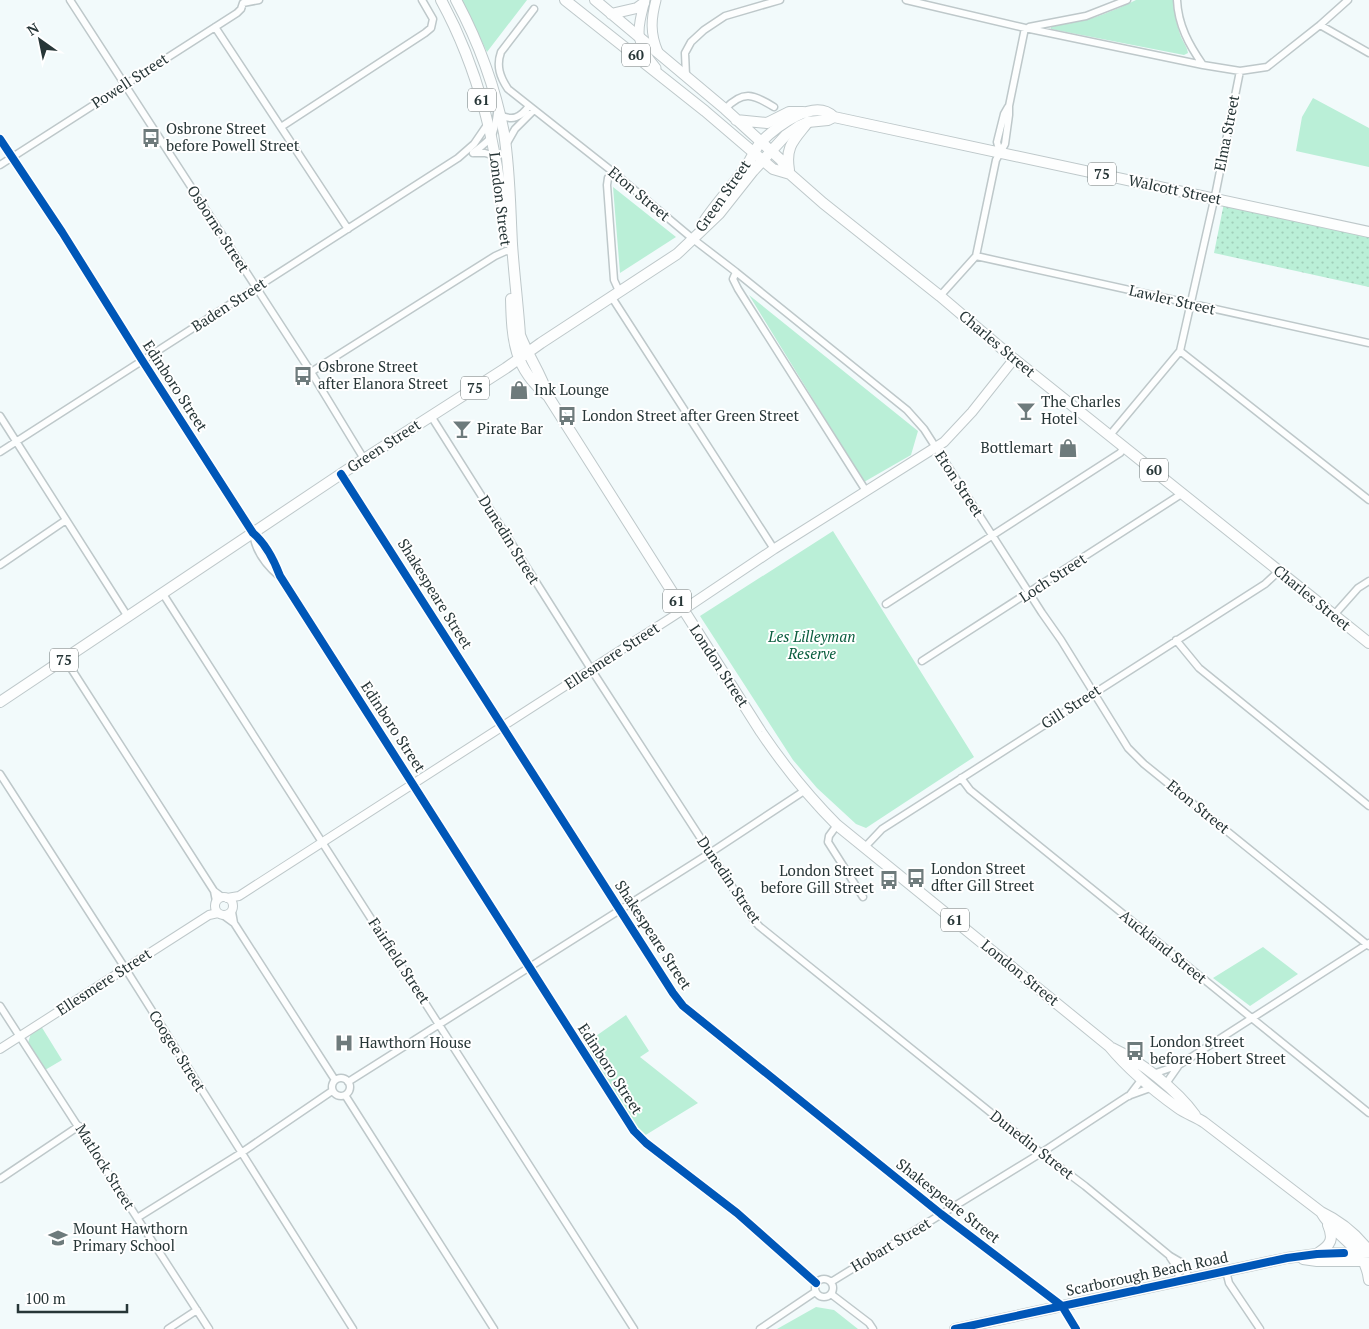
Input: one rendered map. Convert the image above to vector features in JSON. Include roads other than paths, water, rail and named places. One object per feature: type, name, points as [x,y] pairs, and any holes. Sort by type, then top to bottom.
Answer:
[{"type":"main road","name":"London Street","points":[[441,0],[466,52],[492,138],[503,202],[520,335],[528,354],[543,379],[548,396],[761,732],[804,791],[837,825],[1109,1046],[1130,1057],[1152,1074],[1186,1102],[1196,1116]]},
{"type":"main road","name":"London Street","points":[[456,0],[478,44],[489,76],[506,146],[512,332],[518,360],[535,386],[548,396]]},
{"type":"main road","name":"Charles Street","points":[[565,0],[666,80],[773,169],[790,174]]},
{"type":"main road","name":"Charles Street","points":[[595,0],[725,109],[781,160],[790,174],[823,203],[1369,644]]},
{"type":"main road","points":[[656,0],[651,27],[658,52]]},
{"type":"main road","points":[[644,2],[637,35],[640,45],[648,58],[666,80]]},
{"type":"main road","points":[[611,14],[637,8],[644,2]]},
{"type":"main road","name":"Walcott Street","points":[[753,153],[761,142],[785,121],[806,117],[820,111],[830,113],[834,117],[1369,232]]},
{"type":"main road","points":[[736,120],[767,123],[788,112],[806,117],[788,151],[787,158],[790,174]]},
{"type":"main road","name":"75","points":[[763,160],[806,117]]},
{"type":"main road","name":"Green Street","points":[[693,239],[712,209],[746,167],[753,153]]},
{"type":"main road","name":"Green Street","points":[[0,702],[341,474],[528,354],[541,343],[677,254],[719,214],[763,160]]},
{"type":"main road","name":"Ellesmere Street","points":[[683,610],[774,549],[950,437],[1014,359]]},
{"type":"main road","name":"London Street","points":[[1109,1046],[1123,1063],[1180,1109],[1196,1116],[1321,1212],[1335,1219],[1348,1229],[1362,1242],[1368,1256]]},
{"type":"main road","name":"London Street","points":[[1321,1212],[1328,1224],[1358,1252]]},
{"type":"main road","points":[[1317,1254],[1326,1248],[1331,1239],[1332,1234],[1328,1224]]},
{"type":"main road","name":"61","points":[[1358,1252],[1368,1256],[1369,1280]]},
{"type":"main road","name":"Scarborough Beach Road","points":[[955,1329],[1226,1271],[1317,1254],[1358,1252]]},
{"type":"main road","name":"Scarborough Beach Road","points":[[1295,1258],[1317,1261],[1368,1256]]},
{"type":"street","name":"Osborne Street","points":[[70,0],[311,372],[364,459]]},
{"type":"street","name":"Powell Street","points":[[0,164],[237,13],[241,9],[243,2],[259,0]]},
{"type":"street","points":[[281,127],[431,28],[433,19],[422,0]]},
{"type":"street","points":[[686,76],[685,53],[692,42],[704,30],[726,16],[780,0]]},
{"type":"street","points":[[906,0],[933,3],[1025,28],[1240,71],[1267,67],[1348,0]]},
{"type":"street","points":[[1025,28],[1086,16],[1127,0]]},
{"type":"street","points":[[1177,0],[1182,28],[1203,65]]},
{"type":"street","name":"Eton Street","points":[[534,10],[500,52],[498,60],[499,69],[501,78],[508,89],[907,410],[924,429],[1028,593],[1061,640],[1128,748],[1144,764],[1368,944]]},
{"type":"street","points":[[1320,25],[1369,53]]},
{"type":"street","points":[[215,27],[348,229]]},
{"type":"street","points":[[940,296],[976,256],[996,160],[1000,153],[997,142],[1004,114],[1009,106],[1025,28]]},
{"type":"street","name":"Elma Street","points":[[1110,435],[1180,351],[1240,71]]},
{"type":"street","points":[[725,109],[738,97],[747,95],[761,98],[774,107]]},
{"type":"street","points":[[492,138],[499,112],[508,118],[516,117],[532,108]]},
{"type":"street","points":[[506,146],[515,129],[532,108]]},
{"type":"street","name":"Baden Street","points":[[0,452],[458,158],[474,144],[488,123]]},
{"type":"street","name":"Baden Street","points":[[473,153],[492,138]]},
{"type":"street","name":"Edinboro Street","points":[[0,139],[62,232],[253,533],[254,544],[270,568],[280,576],[634,1131],[737,1213],[816,1283]]},
{"type":"street","name":"Baden Street","points":[[458,158],[473,153],[485,152],[495,156]]},
{"type":"street","points":[[613,172],[608,178],[607,185],[615,294],[774,549]]},
{"type":"street","points":[[311,372],[495,256],[510,252]]},
{"type":"street","name":"Lawler Street","points":[[976,256],[1369,343]]},
{"type":"street","points":[[736,272],[733,279],[738,289],[866,491]]},
{"type":"street","points":[[1180,351],[1369,500]]},
{"type":"street","points":[[0,416],[128,617]]},
{"type":"street","name":"Dunedin Street","points":[[431,416],[753,920],[1041,1153],[1085,1186],[1170,1256],[1182,1263],[1185,1280]]},
{"type":"street","points":[[886,604],[1120,453],[1125,447]]},
{"type":"street","name":"Shakespeare Street","points":[[341,474],[683,1006],[941,1214],[1062,1306],[1076,1329]]},
{"type":"street","name":"Loch Street","points":[[922,661],[1183,494]]},
{"type":"street","points":[[0,565],[66,520]]},
{"type":"street","name":"Gill Street","points":[[864,847],[882,829],[1265,584],[1279,571]]},
{"type":"street","points":[[1334,615],[1358,588],[1369,581]]},
{"type":"street","name":"Fairfield Street","points":[[163,594],[634,1329]]},
{"type":"street","name":"Ellesmere Street","points":[[0,1049],[208,915],[220,905],[239,896],[683,610]]},
{"type":"street","points":[[1176,640],[1199,668],[1369,806]]},
{"type":"street","points":[[65,659],[214,891],[220,905],[234,923],[335,1080]]},
{"type":"street","name":"Coogee Street","points":[[0,774],[353,1329]]},
{"type":"street","name":"Auckland Street","points":[[961,778],[970,790],[1369,1113]]},
{"type":"street","points":[[348,1082],[710,853],[804,791]]},
{"type":"street","points":[[837,825],[829,836],[828,842],[863,897]]},
{"type":"street","name":"Ellesmere Street","points":[[220,905],[232,909],[239,896]]},
{"type":"street","points":[[220,905],[231,900],[234,923]]},
{"type":"street","points":[[1152,1074],[1179,1065],[1368,944]]},
{"type":"street","name":"Matlock Street","points":[[0,1006],[209,1329]]},
{"type":"street","points":[[1165,1085],[1179,1065]]},
{"type":"street","points":[[335,1080],[342,1079],[348,1082]]},
{"type":"street","name":"Hobart Street","points":[[1128,1096],[1142,1079]]},
{"type":"street","points":[[335,1080],[332,1084],[332,1091],[337,1096],[345,1095],[349,1089],[348,1082]]},
{"type":"street","name":"Hobart Street","points":[[831,1282],[1041,1153],[1128,1096],[1153,1087]]},
{"type":"street","points":[[137,1218],[241,1153],[332,1091]]},
{"type":"street","points":[[345,1095],[494,1329]]},
{"type":"street","points":[[0,1179],[79,1126]]},
{"type":"street","name":"Dunedin Street","points":[[1170,1256],[1185,1280]]},
{"type":"street","points":[[1226,1271],[1229,1283],[1260,1329]]},
{"type":"street","points":[[824,1279],[831,1282],[834,1287],[832,1294],[824,1298],[818,1296],[815,1292],[816,1283],[824,1279]]},
{"type":"street","points":[[760,1329],[815,1292]]},
{"type":"street","points":[[832,1294],[869,1323],[873,1329]]},
{"type":"street","points":[[168,1329],[197,1310]]},
{"type":"place","name":"Osbrone Street before Powell Street","points":[[151,138]]},
{"type":"place","name":"Osbrone Street after Elanora Street","points":[[303,376]]},
{"type":"place","name":"Ink Lounge","points":[[519,390]]},
{"type":"place","name":"The Charles Hotel","points":[[1026,411]]},
{"type":"place","name":"London Street after Green Street","points":[[567,416]]},
{"type":"place","name":"Pirate Bar","points":[[462,429]]},
{"type":"place","name":"Bottlemart","points":[[1068,448]]},
{"type":"place","name":"London Street dfter Gill Street","points":[[916,878]]},
{"type":"place","name":"London Street before Gill Street","points":[[889,880]]},
{"type":"place","name":"Hawthorn House","points":[[344,1043]]},
{"type":"place","name":"London Street before Hobert Street","points":[[1135,1051]]},
{"type":"place","name":"Mount Hawthorn Primary School","points":[[58,1238]]},
{"type":"park label","name":"Les Lilleyman Reserve","points":[[812,646]]}]
